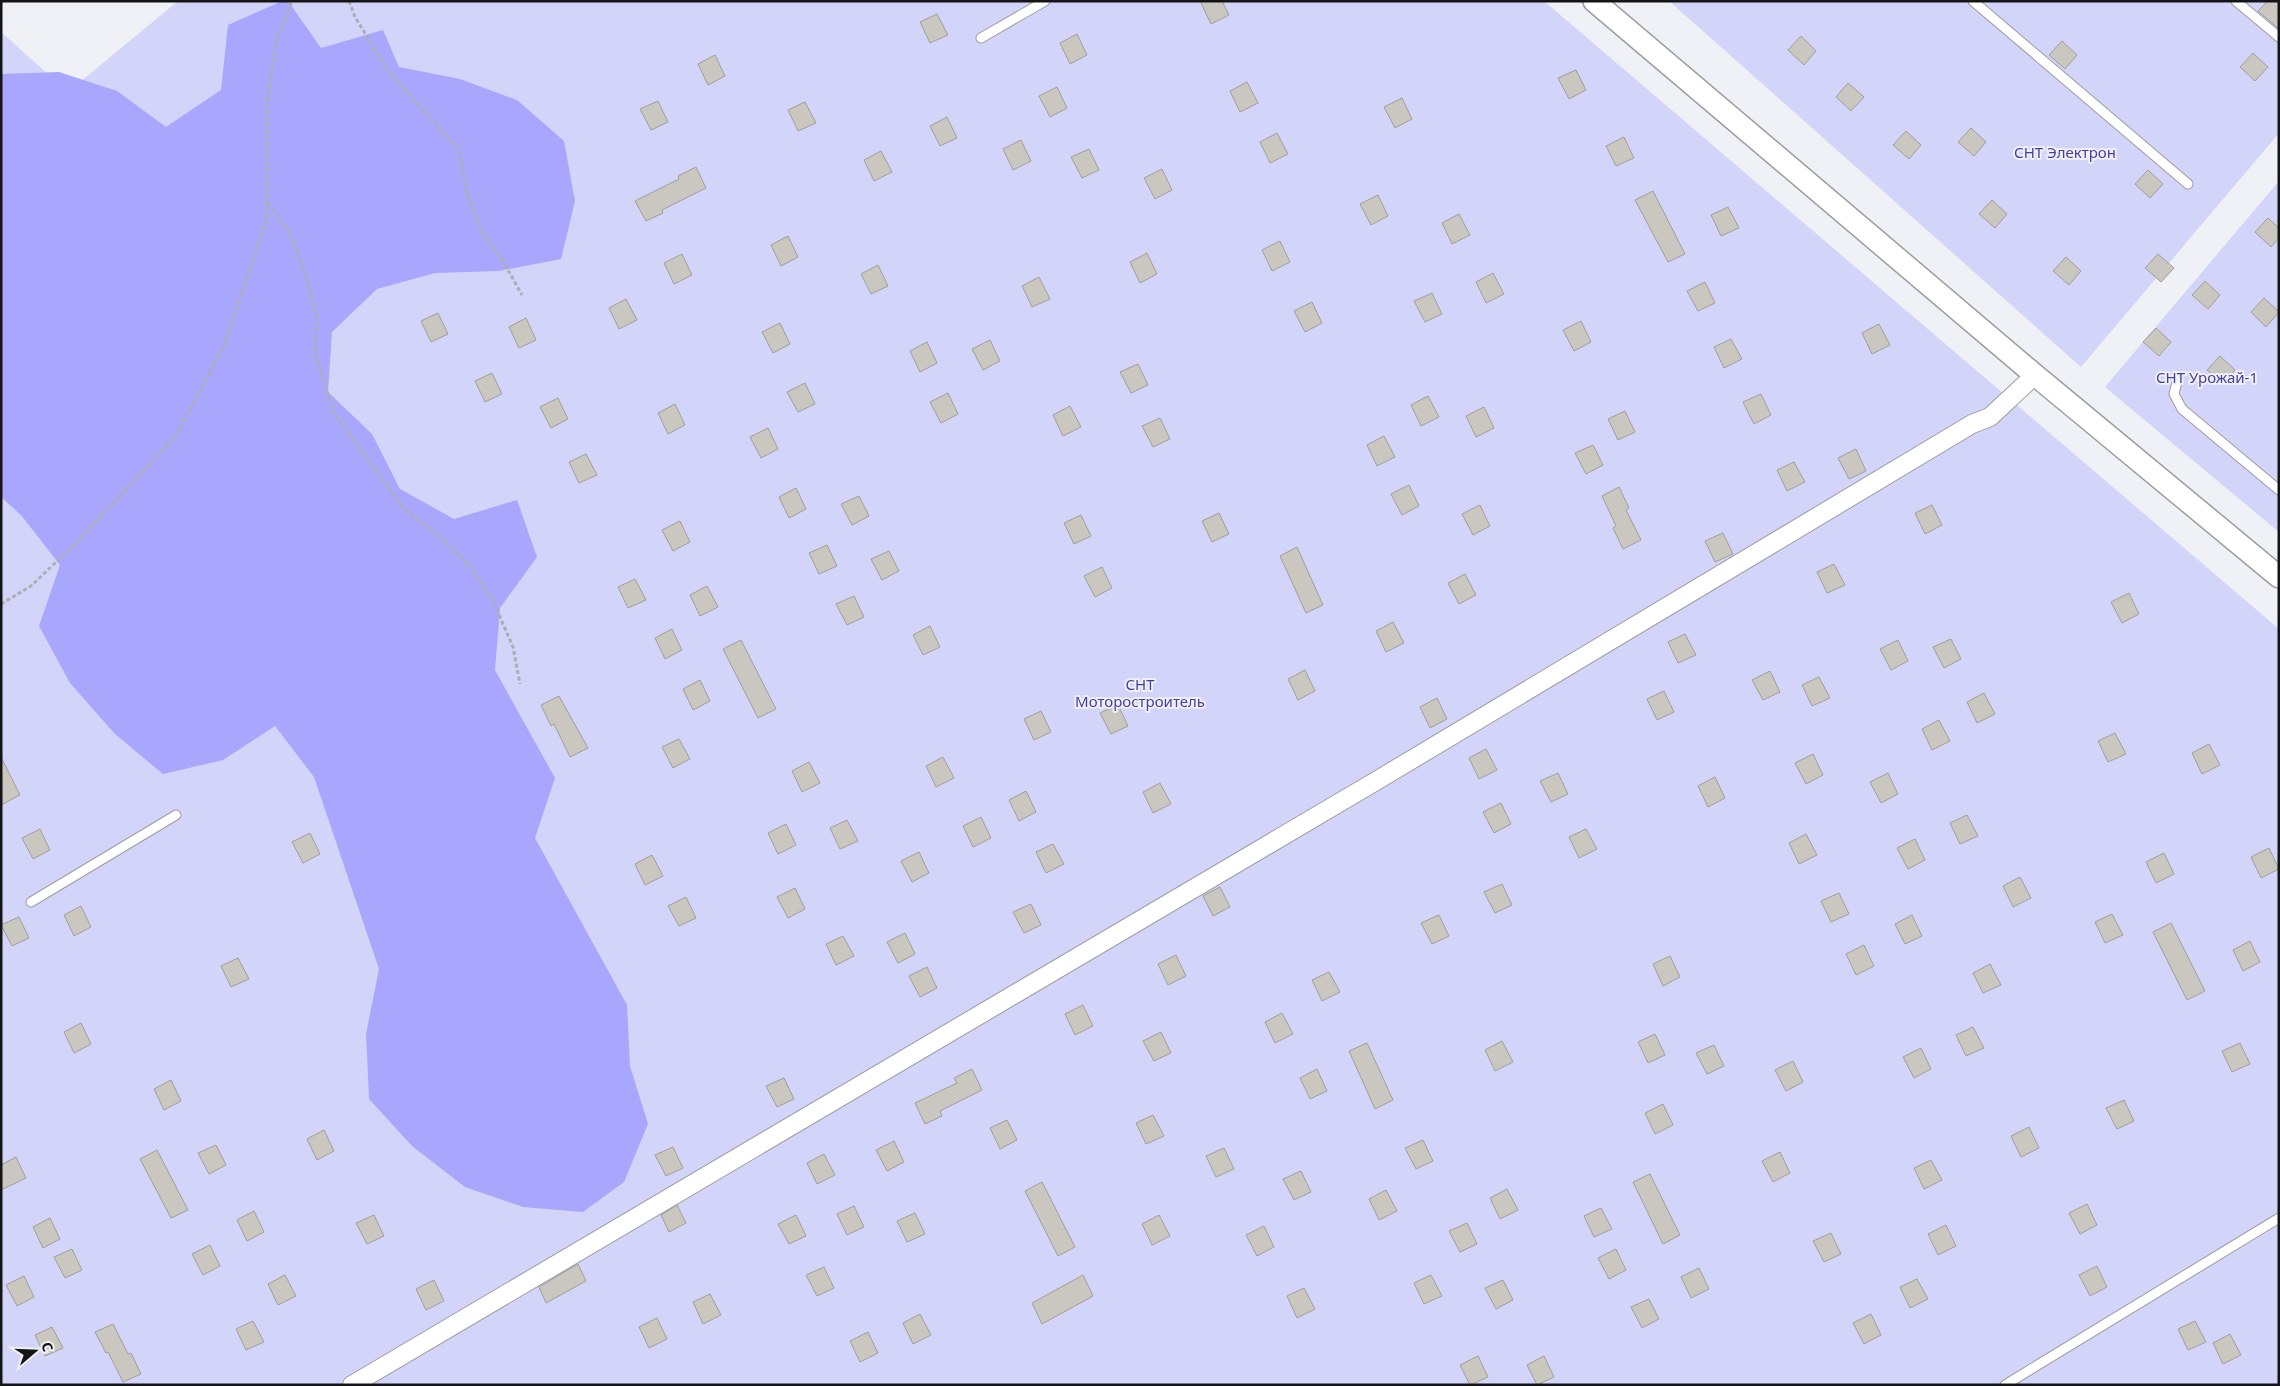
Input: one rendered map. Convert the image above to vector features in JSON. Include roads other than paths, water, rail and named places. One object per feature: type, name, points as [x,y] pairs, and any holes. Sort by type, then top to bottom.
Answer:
[{"type":"street","points":[[1594,1],[2035,375],[2279,577]]},
{"type":"street","points":[[352,1385],[1367,786],[1842,500],[1972,424],[1990,417],[2035,375]]},
{"type":"lane","points":[[981,38],[1045,1]]},
{"type":"lane","points":[[1973,1],[2188,184]]},
{"type":"lane","points":[[2236,1],[2279,37]]},
{"type":"lane","points":[[2178,378],[2174,394],[2182,409],[2279,490]]},
{"type":"lane","points":[[31,902],[176,815]]},
{"type":"lane","points":[[2005,1385],[2279,1218]]},
{"type":"park label","name":"СНТ Электрон","points":[[2065,152]]},
{"type":"park label","name":"СНТ Урожай-1","points":[[2207,377]]},
{"type":"park label","name":"СНТ Моторостроитель","points":[[1140,692]]}]
